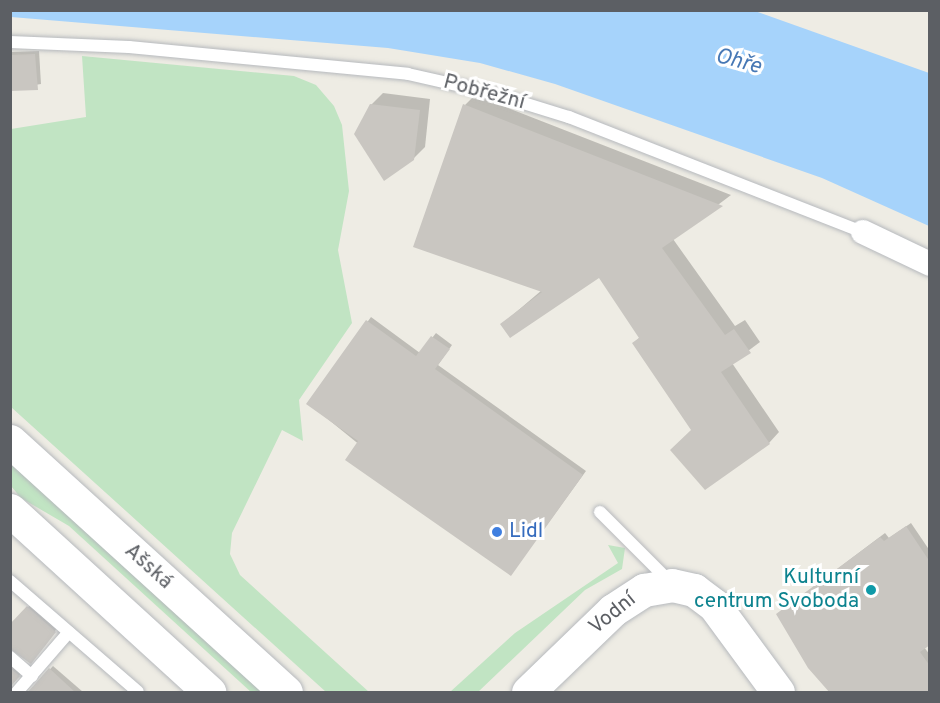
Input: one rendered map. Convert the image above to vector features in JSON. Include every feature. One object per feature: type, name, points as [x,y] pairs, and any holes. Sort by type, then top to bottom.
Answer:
[{"type":"main road","name":"Ašská","points":[[10,441],[286,693]]},
{"type":"main road","points":[[10,510],[209,693]]},
{"type":"main road","name":"Vodní","points":[[528,693],[613,610],[644,590],[672,585],[694,590],[714,605],[778,693]]},
{"type":"street","name":"Pobřežní","points":[[863,232],[930,264]]},
{"type":"lane","name":"Pobřežní","points":[[10,42],[129,47],[408,75],[488,92],[568,117],[863,232]]},
{"type":"lane","points":[[600,512],[672,585]]},
{"type":"lane","points":[[10,581],[138,693]]},
{"type":"lane","points":[[18,693],[69,632]]},
{"type":"lane","points":[[10,657],[32,675]]},
{"type":"green space","points":[[82,56],[294,76],[316,85],[334,106],[342,125],[349,191],[338,250],[352,323],[299,400],[303,441],[282,430],[232,533],[230,554],[240,575],[369,692],[326,692],[11,407],[11,129],[86,117]]},
{"type":"green space","points":[[10,462],[263,692],[251,692],[69,526],[21,498],[11,486]]},
{"type":"green space","points":[[608,545],[625,548],[622,569],[585,590],[478,692],[450,692],[515,633],[618,563]]},
{"type":"water","name":"Ohře","points":[[10,11],[755,11],[929,73],[929,226],[822,178],[555,84],[480,63],[388,48],[11,17]]},
{"type":"building","points":[[35,54],[38,90],[10,91],[10,55]]},
{"type":"building","points":[[370,104],[420,110],[414,160],[384,181],[354,134]]},
{"type":"building","points":[[463,104],[723,206],[662,248],[725,335],[734,329],[751,353],[721,372],[770,444],[705,490],[670,450],[691,430],[632,343],[639,338],[599,278],[510,338],[500,324],[542,292],[413,247]]},
{"type":"building","points":[[366,320],[416,356],[431,336],[450,349],[435,369],[583,475],[511,576],[345,460],[358,441],[306,404]]},
{"type":"building","name":"Kulturní centrum Svoboda","points":[[906,526],[930,562],[930,645],[920,652],[930,666],[930,693],[830,693],[808,668],[776,614],[880,537],[884,541]]},
{"type":"building","points":[[27,606],[56,632],[31,664],[10,649],[10,624]]},
{"type":"building","points":[[10,668],[20,676],[10,687]]},
{"type":"building","points":[[49,668],[76,693],[27,693]]},
{"type":"place","name":"Lidl","points":[[497,532]]},
{"type":"place","name":"Kulturní centrum Svoboda","points":[[871,590]]}]
